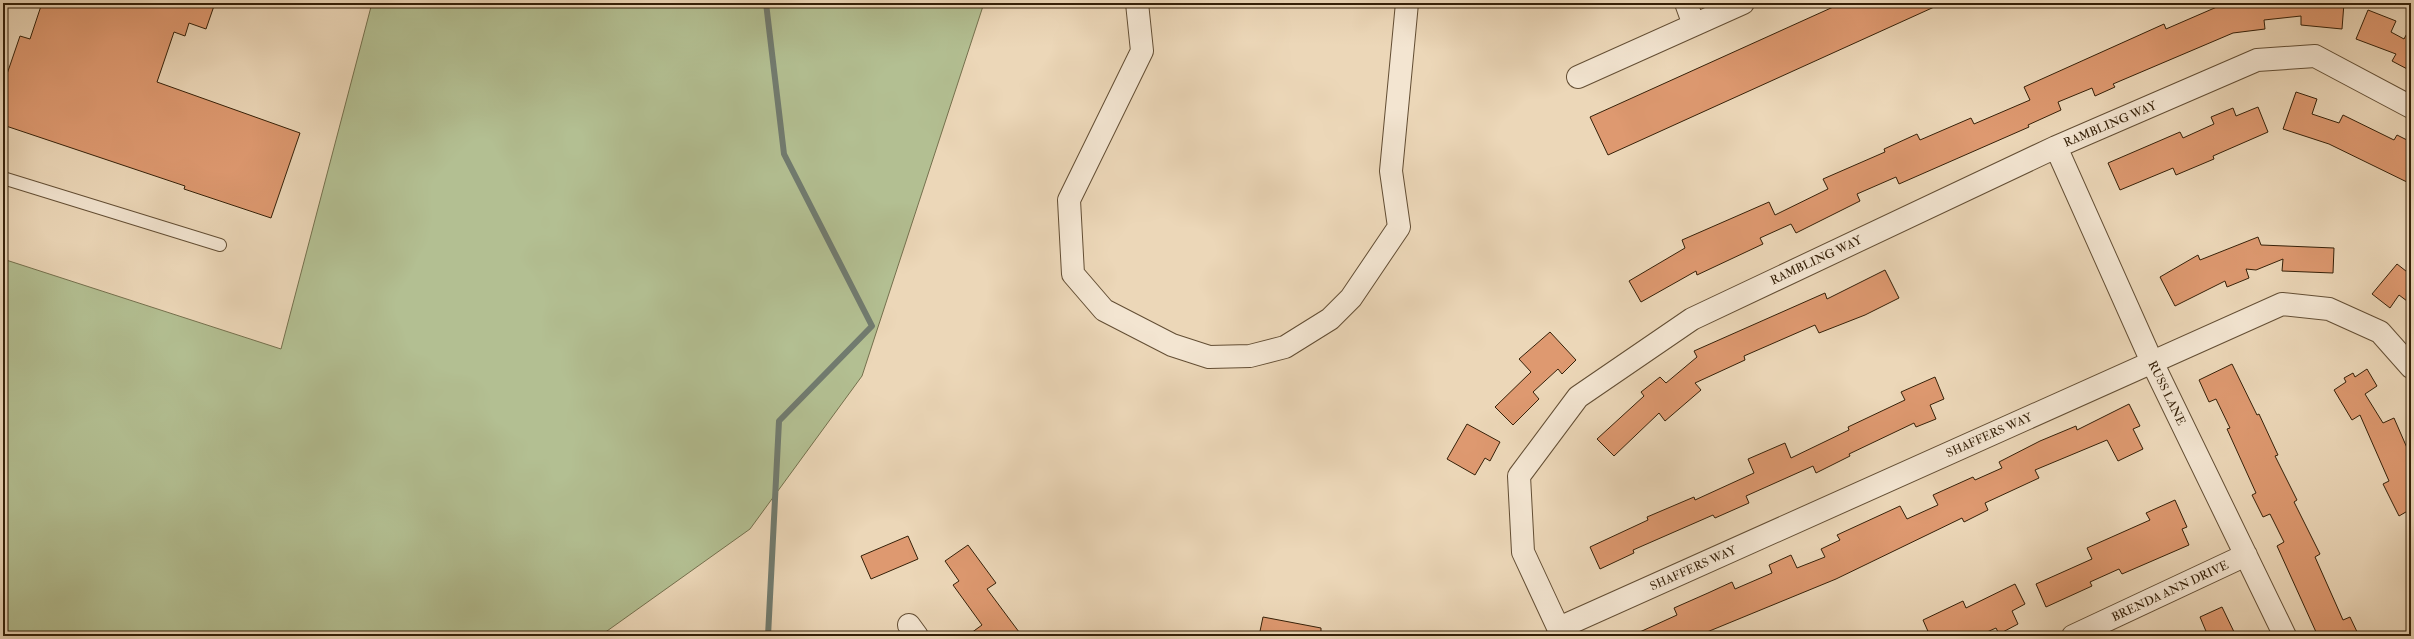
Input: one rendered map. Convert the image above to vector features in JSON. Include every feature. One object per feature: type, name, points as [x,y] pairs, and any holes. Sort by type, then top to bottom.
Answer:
[{"type":"street","points":[[1137,3],[1142,51],[1069,200],[1073,274],[1104,310],[1172,345],[1210,357],[1250,356],[1285,347],[1330,319],[1351,298],[1399,228],[1391,171],[1407,3]]},
{"type":"street","points":[[1686,3],[1694,25]]},
{"type":"street","points":[[1578,77],[1743,3]]},
{"type":"street","name":"RAMBLING WAY","points":[[1560,632],[1523,552],[1519,476],[1578,397],[1692,319],[2056,147],[2258,60],[2315,56],[2411,107]]},
{"type":"street","name":"RUSS LANE","points":[[2056,147],[2152,362],[2285,636]]},
{"type":"street","name":"SHAFFERS WAY","points":[[1560,632],[2282,304],[2329,309],[2380,332],[2411,367]]},
{"type":"street","name":"BRENDA ANN DRIVE","points":[[2073,636],[2246,556]]},
{"type":"lane","points":[[3,178],[220,245]]},
{"type":"green space","points":[[372,3],[984,3],[862,376],[750,529],[600,636],[3,636],[3,259],[281,349]]},
{"type":"building","points":[[42,3],[215,3],[206,29],[189,23],[185,36],[174,32],[157,82],[300,133],[271,218],[184,189],[185,186],[3,125],[3,76],[6,77],[20,36],[30,39]]},
{"type":"building","points":[[1842,3],[1943,3],[1608,155],[1590,117]]},
{"type":"building","points":[[2226,3],[2344,3],[2342,29],[2301,25],[2301,16],[2264,20],[2265,29],[2233,33],[2113,84],[2115,87],[2095,96],[2092,88],[2058,102],[2061,110],[2028,125],[2029,127],[1899,184],[1896,177],[1857,194],[1860,201],[1796,233],[1791,224],[1760,238],[1763,244],[1697,275],[1696,271],[1641,302],[1629,281],[1685,248],[1682,240],[1769,202],[1775,215],[1828,189],[1823,179],[1885,152],[1884,149],[1917,134],[1920,140],[1971,118],[1974,124],[2030,100],[2024,87],[2164,24],[2166,29]]},
{"type":"building","points":[[2368,10],[2396,21],[2391,32],[2404,39],[2411,26],[2411,71],[2392,61],[2396,54],[2356,39]]},
{"type":"building","points":[[2296,92],[2317,99],[2312,114],[2339,123],[2343,115],[2394,140],[2397,135],[2411,142],[2411,184],[2329,144],[2283,129]]},
{"type":"building","points":[[2258,107],[2268,132],[2213,156],[2214,159],[2176,175],[2173,168],[2120,190],[2108,163],[2180,132],[2183,138],[2214,124],[2211,117],[2233,108],[2236,116]]},
{"type":"building","points":[[2258,237],[2261,245],[2334,248],[2333,273],[2282,271],[2283,259],[2256,270],[2246,269],[2249,278],[2227,287],[2225,281],[2175,306],[2160,277],[2198,255],[2200,260]]},
{"type":"building","points":[[2397,264],[2411,275],[2411,304],[2399,295],[2390,308],[2372,294]]},
{"type":"building","points":[[1885,270],[1899,298],[1865,315],[1819,333],[1815,325],[1744,356],[1745,360],[1695,383],[1701,390],[1665,421],[1659,413],[1614,456],[1597,439],[1644,396],[1641,392],[1660,377],[1666,383],[1697,357],[1694,351],[1825,293],[1827,299]]},
{"type":"building","points":[[1550,332],[1576,360],[1562,374],[1558,369],[1533,392],[1539,399],[1513,425],[1495,407],[1531,372],[1519,359]]},
{"type":"building","points":[[2232,364],[2257,415],[2259,414],[2278,455],[2275,456],[2297,500],[2294,502],[2320,554],[2315,557],[2343,620],[2350,617],[2359,636],[2308,636],[2316,632],[2277,546],[2284,542],[2270,514],[2263,517],[2252,495],[2256,493],[2227,429],[2230,428],[2216,399],[2209,402],[2199,380]]},
{"type":"building","points":[[2367,369],[2377,386],[2365,394],[2383,423],[2394,418],[2411,457],[2411,509],[2399,516],[2383,484],[2389,481],[2360,415],[2352,420],[2334,390],[2346,382],[2344,378],[2353,373],[2355,377]]},
{"type":"building","points":[[1935,377],[1944,399],[1930,405],[1936,419],[1916,427],[1914,423],[1849,454],[1850,456],[1816,473],[1813,466],[1746,496],[1749,503],[1715,518],[1713,515],[1633,550],[1634,553],[1600,569],[1590,547],[1648,520],[1647,517],[1694,497],[1695,500],[1754,473],[1748,459],[1785,443],[1791,458],[1849,430],[1848,427],[1905,400],[1901,392]]},
{"type":"building","points":[[2129,404],[2140,426],[2133,429],[2143,449],[2118,461],[2107,440],[2035,470],[2039,478],[1985,503],[1988,510],[1964,522],[1962,518],[1836,579],[1707,632],[1709,636],[1631,636],[1677,615],[1674,608],[1732,582],[1735,589],[1772,573],[1769,565],[1791,555],[1797,568],[1825,557],[1821,549],[1840,540],[1837,535],[1900,506],[1907,519],[1938,505],[1933,495],[1973,477],[1975,480],[2002,468],[1999,462],[2040,441],[2076,426],[2077,430]]},
{"type":"building","points":[[1467,424],[1500,442],[1490,461],[1485,458],[1475,475],[1447,459]]},
{"type":"building","points":[[2175,500],[2187,527],[2182,529],[2189,545],[2122,574],[2119,569],[2090,582],[2092,586],[2046,607],[2036,584],[2092,559],[2087,548],[2150,520],[2146,513]]},
{"type":"building","points":[[908,536],[918,559],[871,579],[861,556]]},
{"type":"building","points":[[968,545],[996,583],[987,589],[1022,636],[967,636],[982,625],[953,585],[959,581],[945,561]]},
{"type":"building","points":[[2015,584],[2025,604],[2012,611],[2018,624],[1999,634],[1996,628],[1978,636],[1930,636],[1923,620],[1963,601],[1966,608]]},
{"type":"building","points":[[2222,607],[2236,636],[2208,636],[2200,617]]},
{"type":"building","points":[[1263,617],[1321,628],[1321,636],[1259,636]]},
{"type":"waterway","points":[[766,3],[784,154],[872,326],[779,421],[768,636]]}]
